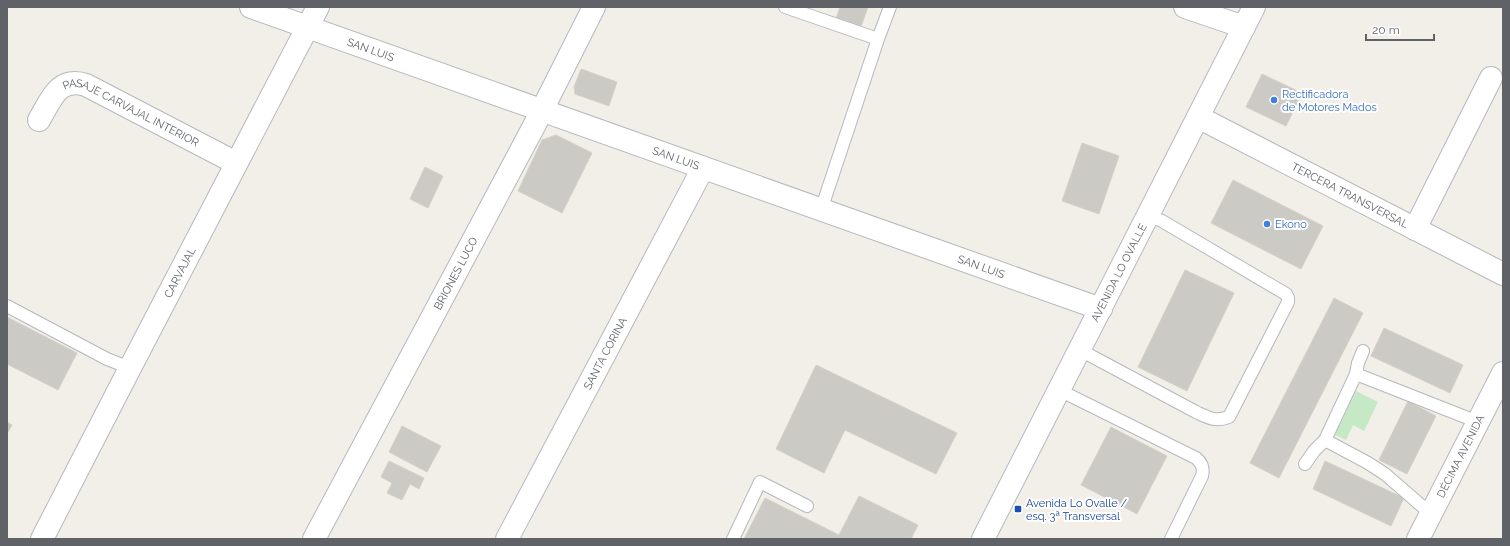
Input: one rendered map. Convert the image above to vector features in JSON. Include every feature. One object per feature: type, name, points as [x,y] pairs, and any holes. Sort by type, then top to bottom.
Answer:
[{"type":"street","name":"SAN LUIS","points":[[251,7],[1100,309]]},
{"type":"street","name":"CARVAJAL","points":[[42,539],[318,7]]},
{"type":"street","name":"BRIONES LUCO","points":[[314,539],[541,111],[594,7]]},
{"type":"street","points":[[1185,7],[1244,27]]},
{"type":"street","name":"AVENIDA LO OVALLE","points":[[983,539],[1254,7]]},
{"type":"street","points":[[1415,229],[1491,78]]},
{"type":"street","name":"PASAJE CARVAJAL INTERIOR","points":[[40,120],[58,90],[70,83],[78,82],[236,163]]},
{"type":"street","name":"TERCERA TRANSVERSAL","points":[[1198,117],[1503,274]]},
{"type":"street","name":"SANTA CORINA","points":[[507,539],[703,168]]},
{"type":"street","name":"DÉCIMA AVENIDA","points":[[1418,539],[1503,373]]},
{"type":"lane","points":[[786,7],[878,39]]},
{"type":"lane","points":[[821,210],[890,7]]},
{"type":"lane","points":[[1080,350],[1212,420],[1221,420],[1229,417],[1288,302],[1286,294],[1148,215]]},
{"type":"lane","points":[[7,306],[107,359],[130,368]]},
{"type":"lane","points":[[1305,464],[1314,451],[1325,440],[1356,374],[1363,352]]},
{"type":"lane","points":[[1356,374],[1478,422]]},
{"type":"lane","points":[[1059,390],[1196,458],[1200,462],[1203,471],[1202,476],[1171,539]]},
{"type":"lane","points":[[1325,440],[1380,471],[1401,487],[1431,514]]},
{"type":"lane","points":[[733,539],[760,482],[807,506]]},
{"type":"green space","points":[[1356,391],[1378,402],[1364,431],[1353,425],[1346,440],[1335,435]]},
{"type":"building","points":[[840,7],[868,7],[860,29],[836,19]]},
{"type":"building","points":[[581,69],[617,82],[609,106],[575,94],[574,87]]},
{"type":"building","name":"Rectificadora de Motores Mados","points":[[1262,74],[1302,93],[1286,126],[1246,107]]},
{"type":"building","points":[[556,135],[592,153],[562,213],[518,191],[542,140]]},
{"type":"building","points":[[1082,143],[1119,156],[1099,214],[1062,201]]},
{"type":"building","points":[[425,167],[443,176],[428,208],[410,199]]},
{"type":"building","name":"Ekono","points":[[1233,180],[1323,226],[1301,269],[1211,223]]},
{"type":"building","points":[[1185,270],[1234,293],[1187,391],[1138,367]]},
{"type":"building","points":[[1334,298],[1363,313],[1279,478],[1250,463]]},
{"type":"building","points":[[7,317],[77,353],[58,390],[7,364]]},
{"type":"building","points":[[1384,328],[1463,365],[1450,393],[1371,356]]},
{"type":"building","points":[[816,365],[957,433],[936,474],[845,430],[824,473],[776,449]]},
{"type":"building","points":[[1408,401],[1436,416],[1407,474],[1379,460]]},
{"type":"building","points":[[7,422],[12,425],[7,434]]},
{"type":"building","points":[[402,426],[441,446],[427,472],[389,452]]},
{"type":"building","points":[[1111,427],[1167,456],[1137,514],[1081,485]]},
{"type":"building","points":[[389,461],[424,478],[419,489],[410,484],[402,500],[387,493],[392,483],[381,477]]},
{"type":"building","points":[[1325,461],[1404,498],[1391,526],[1313,489]]},
{"type":"building","points":[[859,496],[918,525],[911,539],[744,539],[765,498],[839,535]]},
{"type":"place","name":"Rectificadora de Motores Mados","points":[[1274,100]]},
{"type":"place","name":"Ekono","points":[[1267,224]]},
{"type":"place","name":"Avenida Lo Ovalle / esq. 3ª Transversal","points":[[1018,509]]}]
